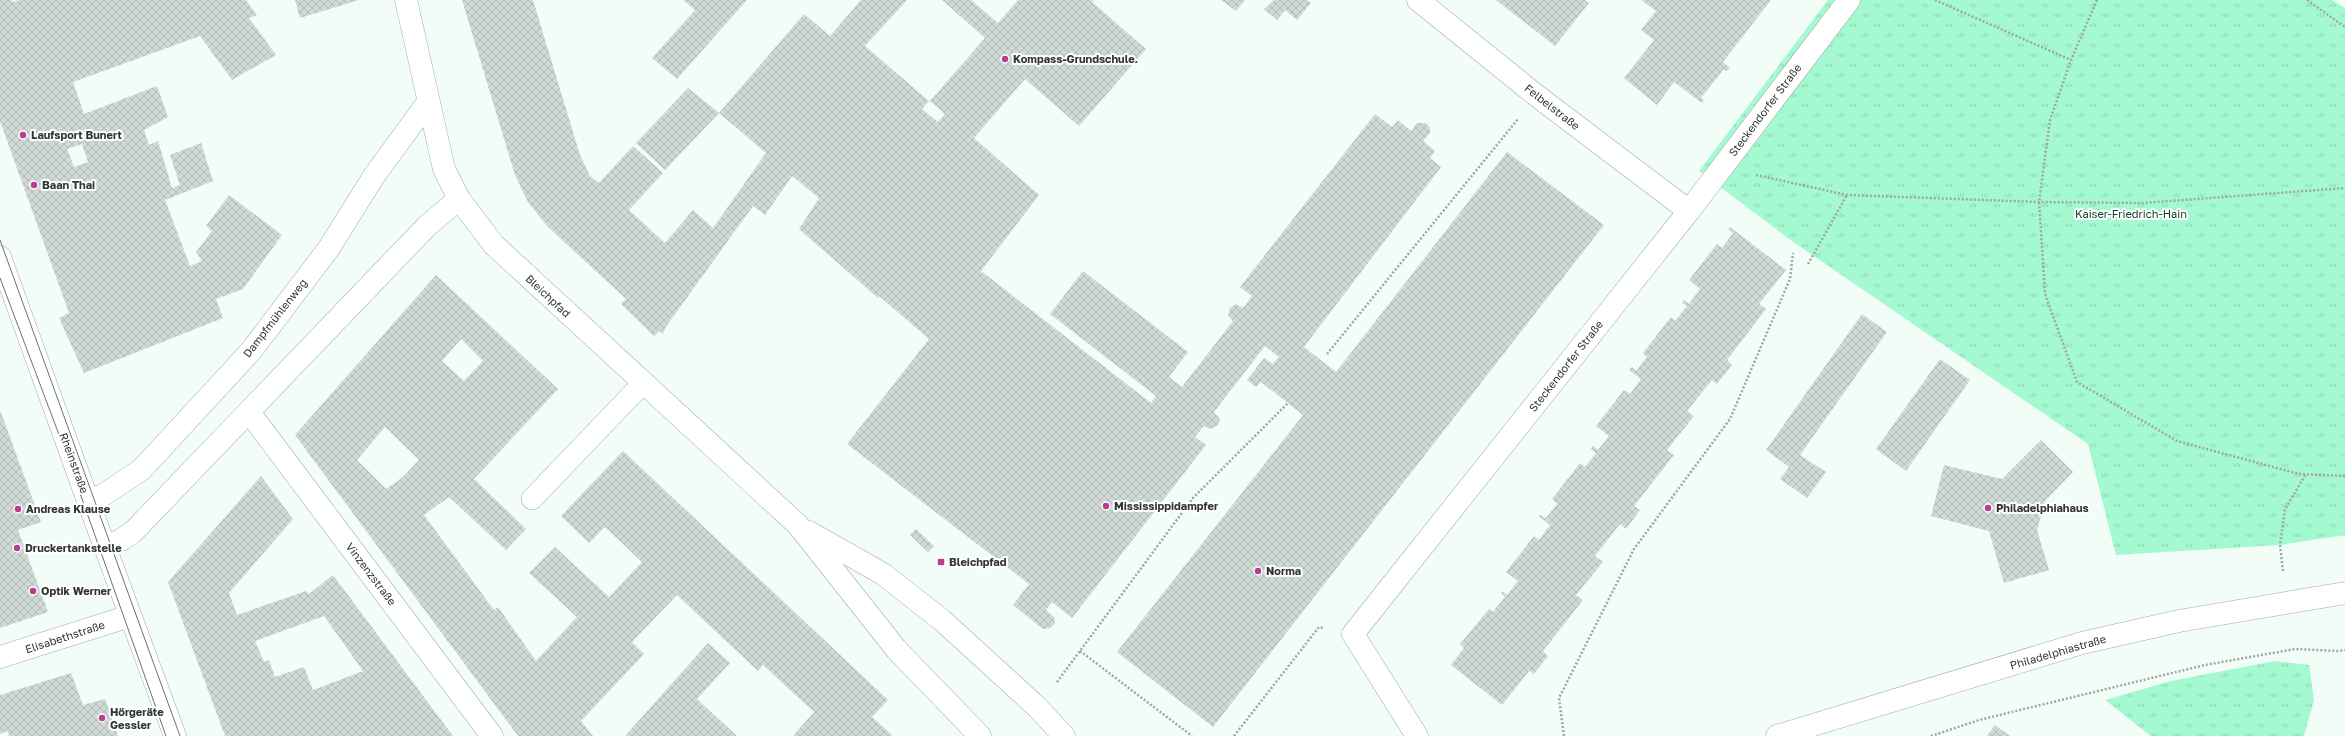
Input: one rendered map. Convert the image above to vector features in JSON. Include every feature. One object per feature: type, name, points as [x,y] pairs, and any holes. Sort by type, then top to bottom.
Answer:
[{"type":"street","name":"Bleichpfad","points":[[406,0],[444,169],[459,199],[494,245],[798,525],[896,649],[980,736]]},
{"type":"street","name":"Felbelstraße","points":[[1418,0],[1537,96],[1689,211]]},
{"type":"street","name":"Steckendorfer Straße","points":[[1353,634],[1689,211],[1849,0]]},
{"type":"street","name":"Dampfmühlenweg","points":[[88,501],[103,495],[141,470],[251,351],[329,248],[374,176],[428,102]]},
{"type":"street","points":[[104,546],[120,540],[133,532],[427,226],[459,199]]},
{"type":"street","name":"Rheinstraße","points":[[0,257],[104,546],[175,736]]},
{"type":"street","name":"Vinzenzstraße","points":[[249,412],[492,736]]},
{"type":"street","name":"Bleichpfad","points":[[798,525],[883,574],[942,621],[1037,707],[1064,736]]},
{"type":"street","name":"Philadelphiastraße","points":[[1777,736],[2082,643],[2179,621],[2345,593]]},
{"type":"street","name":"Elisabethstraße","points":[[0,657],[130,616]]},
{"type":"street","points":[[1353,634],[1417,736]]},
{"type":"lane","points":[[532,499],[643,383]]},
{"type":"path","points":[[1935,0],[2071,60]]},
{"type":"path","points":[[2097,0],[2071,60],[2050,120],[2039,202],[2045,294],[2076,382],[2177,441],[2306,474],[2345,476]]},
{"type":"path","points":[[2307,0],[2345,27]]},
{"type":"path","points":[[1327,354],[1537,96]]},
{"type":"path","points":[[1722,168],[1847,195],[2039,202],[2143,203],[2345,188]]},
{"type":"path","points":[[1808,264],[1847,195]]},
{"type":"path","points":[[1564,736],[1559,698],[1634,549],[1730,419],[1790,279],[1793,253]]},
{"type":"path","points":[[1037,707],[1194,498],[1288,403]]},
{"type":"path","points":[[2286,602],[2280,545],[2285,509],[2306,474]]},
{"type":"path","points":[[1234,736],[1319,627],[1353,634]]},
{"type":"path","points":[[1931,736],[1979,720],[2205,665],[2294,649],[2338,652],[2345,650]]},
{"type":"path","points":[[1080,651],[1192,736]]},
{"type":"green space","name":"Kaiser-Friedrich-Hain","points":[[1828,0],[2332,0],[2345,8],[2345,535],[2280,545],[2116,555],[2088,444],[1792,241],[1699,171]]},
{"type":"green space","points":[[2275,661],[2309,665],[2314,700],[2304,736],[2151,736],[2105,700],[2171,681]]},
{"type":"building","points":[[0,0],[12,0],[13,2],[19,0],[246,0],[257,15],[249,18],[276,55],[232,80],[200,36],[73,82],[84,114],[157,86],[168,117],[144,130],[149,145],[158,141],[172,188],[180,185],[170,155],[201,143],[213,181],[165,200],[190,266],[202,261],[196,252],[212,231],[206,226],[229,195],[282,235],[243,289],[216,299],[223,318],[84,373],[59,318],[69,313],[0,121]],"holes":[[[82,144],[88,162],[74,167],[67,149]]]},
{"type":"building","points":[[295,0],[359,0],[300,18]]},
{"type":"building","points":[[462,0],[533,0],[580,155],[590,176],[599,183],[633,146],[663,173],[629,210],[665,243],[693,210],[713,228],[766,153],[719,113],[804,14],[830,36],[861,0],[907,0],[865,46],[929,101],[922,109],[938,122],[945,114],[930,101],[985,38],[942,0],[971,0],[998,23],[1018,0],[1094,0],[1092,2],[1146,49],[1079,126],[1025,79],[974,138],[1039,195],[981,271],[1151,403],[1156,396],[1050,314],[1083,271],[1188,352],[1169,377],[1182,387],[1233,321],[1228,315],[1230,308],[1236,304],[1243,308],[1252,296],[1240,287],[1375,114],[1392,127],[1398,120],[1411,131],[1417,123],[1426,123],[1430,128],[1430,133],[1423,141],[1435,151],[1430,158],[1441,167],[1304,347],[1336,372],[1507,152],[1604,225],[1213,727],[1117,652],[1303,415],[1261,382],[1256,387],[1247,380],[1264,358],[1273,364],[1279,357],[1265,346],[1214,412],[1220,419],[1218,425],[1210,429],[1204,426],[1195,437],[1206,445],[1072,618],[1052,602],[1046,610],[1054,617],[1055,623],[1050,628],[1043,629],[1013,605],[1029,584],[847,444],[929,339],[879,296],[878,298],[799,229],[819,198],[792,176],[765,215],[753,206],[665,328],[663,334],[659,331],[654,336],[621,304],[626,299],[547,226],[528,202],[515,175]]},
{"type":"building","points":[[683,0],[747,0],[677,79],[652,58],[695,10]]},
{"type":"building","points":[[1221,0],[1245,0],[1236,11]]},
{"type":"building","points":[[1274,0],[1307,0],[1311,3],[1297,20],[1285,10],[1277,20],[1264,9]]},
{"type":"building","points":[[1496,0],[1585,0],[1589,3],[1555,46]]},
{"type":"building","points":[[1641,0],[1771,0],[1723,62],[1730,68],[1727,71],[1724,69],[1701,98],[1704,100],[1702,103],[1674,82],[1657,105],[1624,78],[1654,40],[1641,30],[1656,11]]},
{"type":"building","points":[[688,88],[719,113],[665,170],[636,143]]},
{"type":"building","points":[[1730,227],[1786,270],[1759,304],[1766,309],[1727,360],[1732,365],[1717,384],[1712,380],[1687,411],[1694,416],[1667,450],[1674,455],[1634,506],[1640,510],[1626,529],[1620,524],[1595,556],[1603,562],[1576,595],[1583,600],[1543,651],[1548,656],[1534,674],[1529,671],[1502,705],[1451,665],[1464,648],[1460,644],[1489,609],[1493,612],[1505,597],[1501,593],[1502,591],[1507,595],[1518,581],[1506,572],[1534,536],[1539,540],[1550,525],[1539,516],[1540,515],[1546,518],[1557,504],[1552,499],[1580,463],[1585,467],[1596,453],[1591,449],[1593,446],[1598,450],[1609,436],[1596,426],[1624,390],[1630,394],[1641,379],[1629,370],[1632,367],[1636,371],[1647,357],[1643,353],[1671,317],[1675,321],[1687,306],[1682,303],[1684,300],[1689,304],[1700,289],[1689,280],[1717,244],[1722,248],[1733,233],[1728,229]]},
{"type":"building","points":[[436,275],[558,389],[474,479],[526,529],[506,550],[449,497],[424,515],[494,610],[498,607],[536,661],[577,617],[529,573],[555,547],[609,597],[642,562],[605,527],[589,543],[561,516],[623,451],[888,700],[872,717],[893,736],[793,736],[814,712],[763,665],[758,671],[677,595],[632,642],[644,654],[581,721],[593,736],[518,736],[295,435]],"holes":[[[461,339],[483,361],[464,381],[442,361]],[[385,427],[419,460],[403,477],[386,489],[357,460]]]},
{"type":"building","points":[[1862,314],[1887,332],[1800,455],[1826,472],[1807,498],[1780,479],[1789,467],[1766,450]]},
{"type":"building","points":[[1940,359],[1970,380],[1906,471],[1876,449]]},
{"type":"building","points":[[0,410],[41,522],[18,530],[48,612],[0,628]]},
{"type":"building","name":"Philadelphiahaus","points":[[2041,440],[2073,472],[2045,501],[2037,530],[2049,570],[2004,583],[1989,531],[1931,516],[1944,465],[2002,479]]},
{"type":"building","points":[[261,476],[293,519],[229,593],[237,615],[306,591],[309,594],[333,575],[453,736],[225,736],[168,582]],"holes":[[[324,616],[363,671],[313,690],[304,667],[275,677],[269,660],[264,662],[255,641]]]},
{"type":"building","points":[[916,529],[934,546],[928,552],[910,535]]},
{"type":"building","points":[[708,643],[730,663],[697,699],[737,736],[625,736]]},
{"type":"building","points":[[71,673],[83,705],[105,699],[118,736],[9,736],[7,731],[0,734],[0,695]]},
{"type":"building","points":[[1995,725],[2010,736],[1987,736]]},
{"type":"tram line","points":[[0,240],[180,736]]},
{"type":"tram line","points":[[0,278],[64,448],[166,736]]},
{"type":"place","name":"Kompass-Grundschule.","points":[[1005,59]]},
{"type":"place","name":"Laufsport Bunert","points":[[23,135]]},
{"type":"place","name":"Baan Thai","points":[[34,185]]},
{"type":"place","name":"Mississippidampfer","points":[[1106,506]]},
{"type":"place","name":"Philadelphiahaus","points":[[1988,508]]},
{"type":"place","name":"Andreas Klause","points":[[18,509]]},
{"type":"place","name":"Druckertankstelle","points":[[17,548]]},
{"type":"place","name":"Bleichpfad","points":[[941,562]]},
{"type":"place","name":"Norma","points":[[1258,571]]},
{"type":"place","name":"Optik Werner","points":[[33,591]]},
{"type":"place","name":"Hörgeräte Gessler","points":[[102,718]]}]
